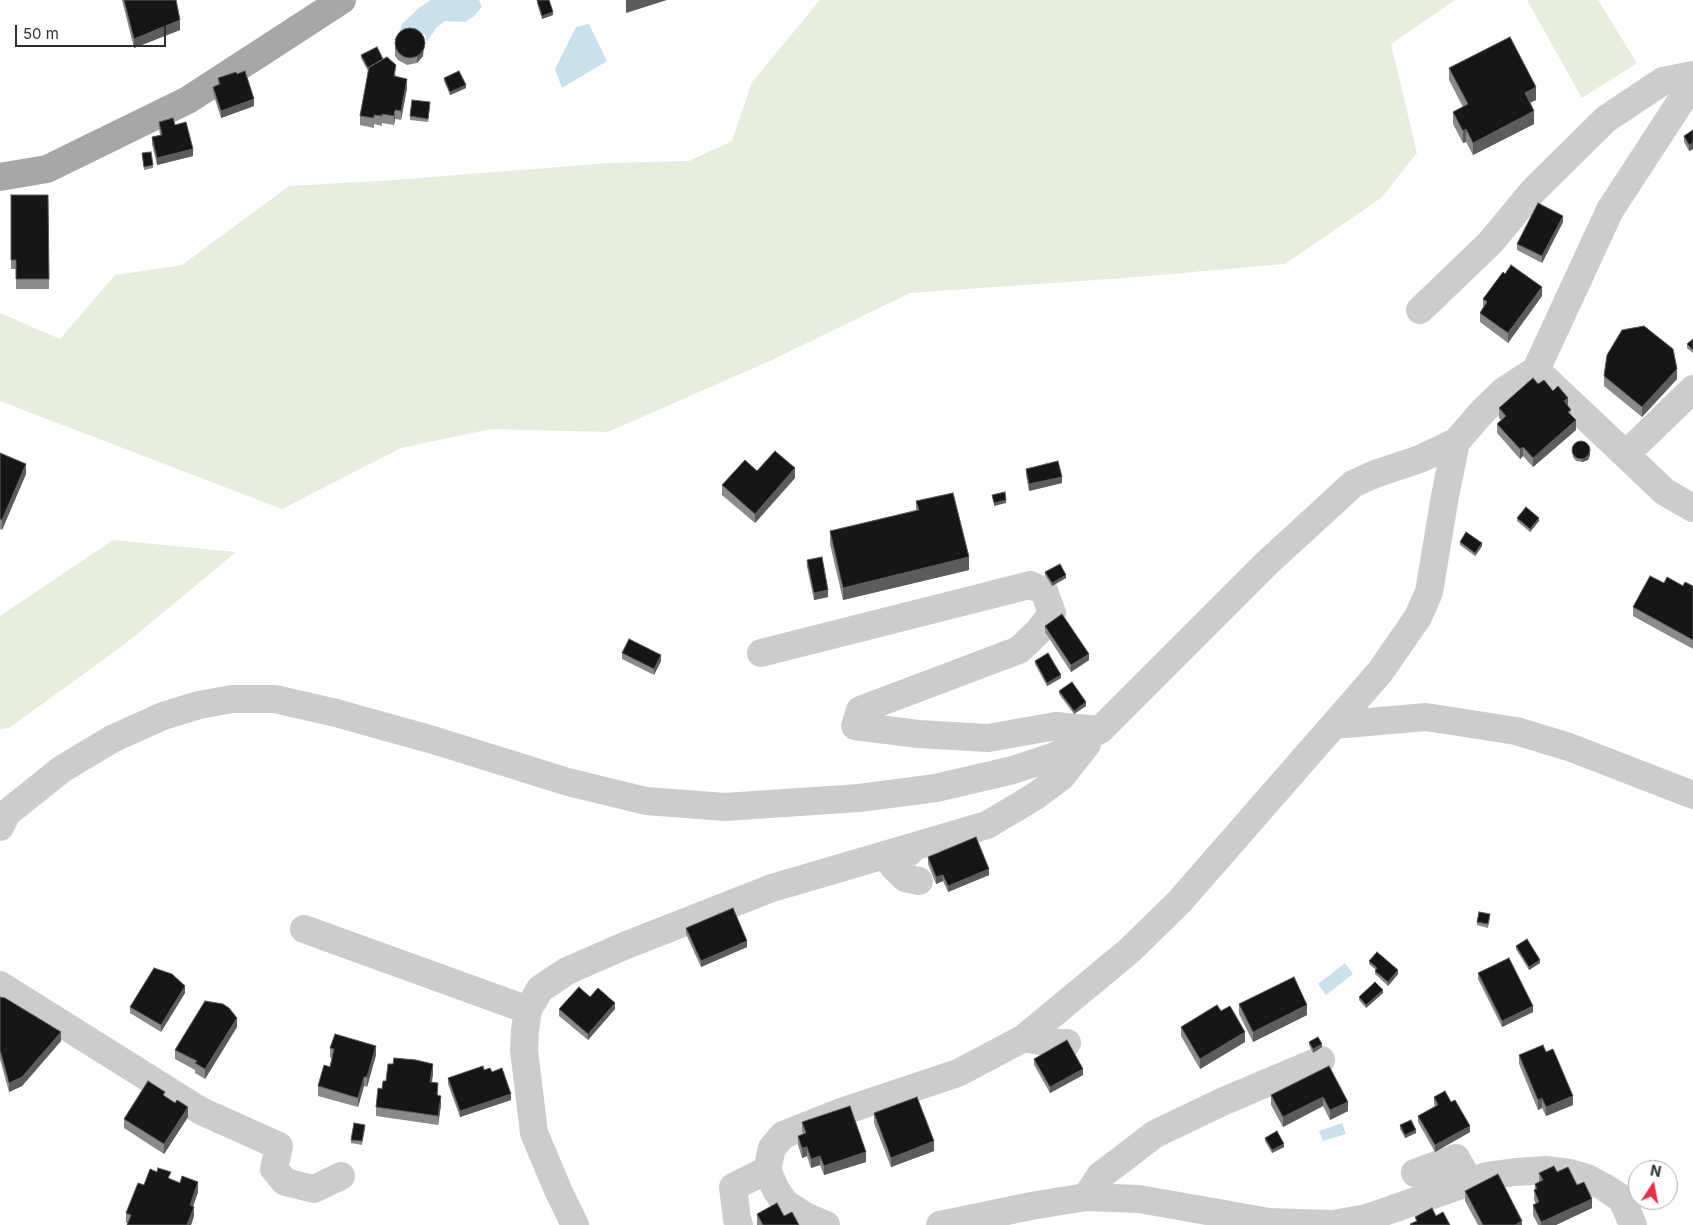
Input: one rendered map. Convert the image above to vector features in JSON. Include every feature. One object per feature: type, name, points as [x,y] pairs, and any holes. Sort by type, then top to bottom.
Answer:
[{"type":"main road","points":[[0,177],[47,169],[188,100],[342,0]]},
{"type":"street","points":[[1420,310],[1490,243],[1533,191],[1606,119],[1663,81],[1693,75]]},
{"type":"street","points":[[575,1225],[534,1133],[524,1050],[528,1010],[540,988],[567,971],[624,946],[772,888],[987,825],[1034,797],[1061,776],[1100,730],[1268,563],[1354,484],[1375,474],[1420,459],[1456,442],[1483,411],[1505,390],[1536,370],[1610,210],[1682,101],[1693,88]]},
{"type":"street","points":[[1536,370],[1665,492],[1693,508]]},
{"type":"street","points":[[1626,454],[1693,389]]},
{"type":"street","points":[[826,1225],[807,1217],[785,1203],[776,1190],[768,1170],[772,1148],[783,1135],[841,1112],[958,1073],[1024,1038],[1129,951],[1180,901],[1380,672],[1418,617],[1429,592],[1456,442]]},
{"type":"street","points":[[761,653],[1030,585],[1044,591],[1052,613],[1038,632],[1019,650],[860,710],[855,726],[918,734],[988,738],[1056,726],[1100,730]]},
{"type":"street","points":[[0,826],[7,812],[62,769],[112,739],[172,713],[198,705],[232,700],[275,699],[336,713],[433,740],[568,782],[646,801],[726,807],[859,798],[936,788],[1013,770],[1055,756],[1100,730]]},
{"type":"street","points":[[1334,725],[1426,717],[1516,731],[1569,747],[1693,795]]},
{"type":"street","points":[[916,846],[894,866],[905,878],[919,881]]},
{"type":"street","points":[[304,929],[528,1010]]},
{"type":"street","points":[[0,985],[201,1110],[279,1146],[274,1169],[284,1182],[314,1188],[341,1176]]},
{"type":"street","points":[[1024,1038],[1051,1043],[1067,1042]]},
{"type":"street","points":[[1086,1197],[1100,1176],[1154,1134],[1224,1101],[1321,1060]]},
{"type":"street","points":[[1415,1173],[1456,1158],[1470,1182]]},
{"type":"street","points":[[739,1225],[732,1187],[768,1170]]},
{"type":"street","points":[[940,1225],[1031,1206],[1086,1197],[1140,1199],[1270,1222],[1333,1224],[1367,1218],[1488,1176],[1546,1170],[1570,1173],[1587,1178],[1622,1199],[1633,1225]]},
{"type":"green space","points":[[820,0],[1455,0],[1391,44],[1417,153],[1381,198],[1285,264],[1124,278],[910,293],[772,360],[608,432],[491,429],[401,448],[282,509],[0,401],[0,313],[60,339],[115,275],[182,265],[289,186],[381,181],[610,163],[689,161],[732,141],[752,82]]},
{"type":"green space","points":[[1527,0],[1598,0],[1637,63],[1582,98]]},
{"type":"green space","points":[[113,540],[236,552],[125,644],[9,728],[0,729],[0,616]]},
{"type":"water","points":[[431,0],[479,0],[482,7],[473,17],[465,22],[445,21],[436,28],[427,42],[425,35],[413,29],[398,36],[402,24],[420,7]]},
{"type":"water","points":[[589,24],[607,61],[562,88],[555,69],[576,27]]},
{"type":"water","points":[[1345,963],[1353,974],[1326,995],[1318,984]]},
{"type":"water","points":[[1342,1123],[1346,1134],[1323,1141],[1319,1131]]},
{"type":"building","points":[[124,0],[176,0],[180,20],[134,39]]},
{"type":"building","points":[[537,0],[549,0],[553,12],[542,16]]},
{"type":"building","points":[[410,28],[416,29],[424,37],[424,49],[416,57],[410,58],[404,57],[396,49],[395,43],[396,37],[404,29]]},
{"type":"building","points":[[1510,37],[1536,87],[1525,93],[1534,111],[1473,143],[1466,129],[1463,131],[1453,112],[1468,104],[1449,68]]},
{"type":"building","points":[[377,47],[383,59],[368,68],[361,55]]},
{"type":"building","points":[[387,57],[396,65],[394,76],[407,79],[401,111],[395,110],[394,116],[382,114],[382,116],[374,115],[374,118],[360,116],[369,67]]},
{"type":"building","points":[[245,71],[254,99],[221,111],[213,87],[220,84],[218,78]]},
{"type":"building","points":[[459,71],[466,85],[450,92],[444,78]]},
{"type":"building","points":[[412,100],[430,102],[428,119],[410,116]]},
{"type":"building","points":[[173,118],[175,125],[186,122],[193,149],[157,158],[152,137],[162,135],[159,122]]},
{"type":"building","points":[[1693,130],[1693,143],[1689,145],[1684,136]]},
{"type":"building","points":[[151,152],[153,165],[144,167],[142,153]]},
{"type":"building","points":[[11,195],[48,195],[49,279],[16,279],[16,260],[11,260]]},
{"type":"building","points":[[1538,203],[1563,216],[1542,256],[1517,244]]},
{"type":"building","points":[[1511,265],[1542,287],[1508,333],[1480,313],[1487,302],[1483,299],[1503,272],[1505,274]]},
{"type":"building","points":[[1644,326],[1673,349],[1677,369],[1642,407],[1604,376],[1607,355],[1622,330]]},
{"type":"building","points":[[1693,339],[1693,350],[1687,344]]},
{"type":"building","points":[[1533,378],[1538,384],[1544,380],[1553,391],[1558,386],[1568,398],[1564,401],[1571,410],[1568,412],[1576,420],[1533,458],[1523,447],[1520,449],[1497,424],[1506,416],[1499,408]]},
{"type":"building","points":[[1581,441],[1587,444],[1590,450],[1587,456],[1581,459],[1575,456],[1572,450],[1575,444]]},
{"type":"building","points":[[775,451],[795,468],[755,514],[722,485],[745,460],[757,471]]},
{"type":"building","points":[[0,453],[26,464],[2,520],[0,519]]},
{"type":"building","points":[[1058,461],[1062,477],[1029,484],[1026,469]]},
{"type":"building","points":[[1005,492],[1006,500],[994,503],[992,495]]},
{"type":"building","points":[[953,493],[969,557],[843,588],[830,531],[919,510],[916,501]]},
{"type":"building","points":[[1526,507],[1539,518],[1530,529],[1517,518]]},
{"type":"building","points":[[1466,532],[1482,543],[1475,553],[1460,542]]},
{"type":"building","points":[[822,557],[828,590],[814,593],[807,560]]},
{"type":"building","points":[[1060,564],[1066,575],[1052,583],[1045,572]]},
{"type":"building","points":[[1650,576],[1664,583],[1667,577],[1683,586],[1685,582],[1693,586],[1693,640],[1633,607]]},
{"type":"building","points":[[1062,614],[1089,654],[1071,665],[1045,626]]},
{"type":"building","points":[[629,639],[661,655],[654,669],[622,653]]},
{"type":"building","points":[[1048,653],[1061,675],[1047,683],[1035,661]]},
{"type":"building","points":[[1072,682],[1086,702],[1074,711],[1059,691]]},
{"type":"building","points":[[976,837],[989,869],[948,886],[943,875],[936,877],[928,857]]},
{"type":"building","points":[[733,908],[747,941],[701,961],[686,928]]},
{"type":"building","points":[[1479,912],[1490,914],[1488,924],[1477,922]]},
{"type":"building","points":[[1527,939],[1540,960],[1529,967],[1516,946]]},
{"type":"building","points":[[1377,952],[1398,970],[1388,982],[1375,971],[1377,968],[1369,961]]},
{"type":"building","points":[[1509,958],[1533,1006],[1502,1021],[1478,973]]},
{"type":"building","points":[[154,968],[172,974],[185,986],[161,1025],[130,1007]]},
{"type":"building","points":[[1294,977],[1307,1005],[1253,1032],[1239,1004]]},
{"type":"building","points":[[1375,982],[1383,990],[1366,1005],[1359,997]]},
{"type":"building","points":[[579,987],[590,997],[598,988],[615,1003],[588,1034],[559,1009]]},
{"type":"building","points":[[0,997],[5,998],[61,1032],[22,1077],[9,1083],[0,1050]]},
{"type":"building","points":[[205,1001],[223,1004],[237,1018],[205,1069],[195,1063],[197,1061],[175,1050]]},
{"type":"building","points":[[1217,1005],[1221,1011],[1230,1006],[1245,1032],[1200,1059],[1181,1027]]},
{"type":"building","points":[[335,1034],[376,1046],[367,1077],[364,1077],[358,1098],[318,1086],[324,1065],[330,1067],[334,1049],[330,1048]]},
{"type":"building","points":[[1318,1037],[1322,1044],[1313,1049],[1309,1042]]},
{"type":"building","points":[[1067,1040],[1083,1069],[1050,1087],[1034,1059]]},
{"type":"building","points":[[1543,1045],[1546,1052],[1553,1049],[1573,1096],[1546,1107],[1542,1098],[1538,1100],[1519,1055]]},
{"type":"building","points":[[394,1058],[433,1064],[430,1082],[438,1083],[437,1095],[441,1096],[438,1116],[376,1107],[378,1088],[382,1089],[383,1081],[386,1081],[388,1064],[393,1064]]},
{"type":"building","points":[[483,1066],[484,1070],[490,1068],[492,1072],[502,1068],[511,1094],[460,1111],[448,1078]]},
{"type":"building","points":[[1329,1066],[1348,1102],[1330,1110],[1323,1097],[1283,1117],[1271,1095]]},
{"type":"building","points":[[148,1081],[165,1092],[163,1095],[175,1103],[177,1100],[188,1107],[164,1144],[124,1119]]},
{"type":"building","points":[[1445,1091],[1451,1102],[1455,1100],[1470,1126],[1435,1145],[1418,1116],[1438,1105],[1434,1097]]},
{"type":"building","points":[[917,1097],[934,1141],[891,1158],[874,1113]]},
{"type":"building","points":[[850,1106],[866,1152],[824,1166],[820,1156],[811,1159],[807,1147],[802,1148],[798,1136],[806,1133],[802,1122]]},
{"type":"building","points":[[1411,1120],[1416,1130],[1405,1135],[1400,1125]]},
{"type":"building","points":[[354,1123],[365,1125],[362,1141],[351,1140]]},
{"type":"building","points":[[1277,1131],[1284,1144],[1272,1150],[1265,1138]]},
{"type":"building","points":[[1554,1166],[1557,1172],[1568,1167],[1577,1185],[1584,1182],[1592,1199],[1541,1222],[1533,1205],[1539,1202],[1534,1190],[1537,1189],[1535,1184],[1543,1180],[1539,1173]]},
{"type":"building","points":[[158,1168],[171,1172],[168,1178],[180,1183],[182,1176],[198,1182],[190,1205],[194,1207],[187,1225],[127,1225],[131,1215],[126,1213],[138,1183],[144,1185],[150,1169],[157,1172]]},
{"type":"building","points":[[1498,1174],[1522,1221],[1515,1225],[1483,1225],[1465,1191]]},
{"type":"building","points":[[777,1203],[784,1216],[792,1212],[799,1225],[763,1225],[757,1214]]},
{"type":"building","points":[[1432,1208],[1436,1216],[1443,1212],[1450,1225],[1410,1224],[1417,1221],[1415,1217]]}]
